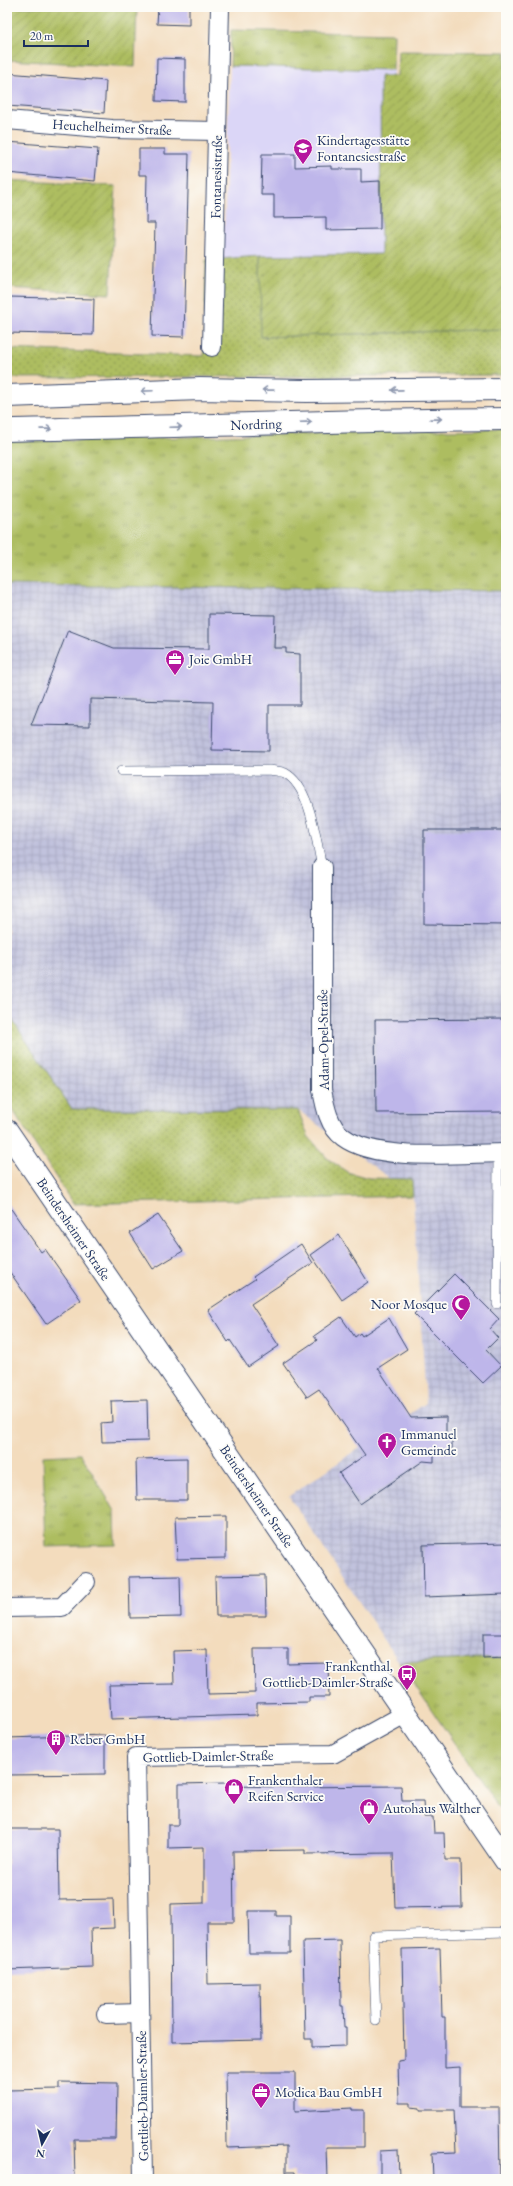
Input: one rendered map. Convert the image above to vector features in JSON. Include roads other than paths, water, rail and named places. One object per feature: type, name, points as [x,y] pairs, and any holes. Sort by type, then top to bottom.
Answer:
[{"type":"main road","points":[[7,396],[200,389],[307,391],[506,389]]},
{"type":"main road","name":"Nordring","points":[[7,430],[160,427],[359,420],[506,419]]},
{"type":"main road","name":"Beindersheimer Straße","points":[[7,1131],[506,1862]]},
{"type":"street","name":"Fontanesistraße","points":[[212,347],[220,7]]},
{"type":"street","name":"Heuchelheimer Straße","points":[[7,120],[112,129],[217,131]]},
{"type":"street","name":"Adam-Opel-Straße","points":[[322,867],[322,1090],[327,1114],[342,1136],[363,1148],[386,1153],[502,1153]]},
{"type":"street","points":[[7,1608],[62,1607],[86,1582]]},
{"type":"street","name":"Gottlieb-Daimler-Straße","points":[[143,2179],[136,1757],[333,1754],[405,1714]]},
{"type":"street","name":"Gottlieb-Daimler-Straße","points":[[106,2014],[140,2014]]},
{"type":"lane","points":[[121,771],[269,770],[284,773],[294,780],[302,792],[311,816],[322,867]]},
{"type":"lane","points":[[497,1304],[502,1153]]},
{"type":"lane","points":[[376,2020],[373,1936],[506,1932]]},
{"type":"place","name":"Kindertagesstätte Fontanesiestraße","points":[[303,165]]},
{"type":"place","name":"Joie GmbH","points":[[175,676]]},
{"type":"place","name":"Noor Mosque","points":[[461,1321]]},
{"type":"place","name":"Immanuel Gemeinde","points":[[387,1459]]},
{"type":"place","name":"Frankenthal, Gottlieb-Daimler-Straße","points":[[407,1691]]},
{"type":"place","name":"Reber GmbH","points":[[56,1756]]},
{"type":"place","name":"Frankenthaler Reifen Service","points":[[234,1805]]},
{"type":"place","name":"Autohaus Walther","points":[[369,1825]]},
{"type":"place","name":"Modica Bau GmbH","points":[[261,2109]]}]
